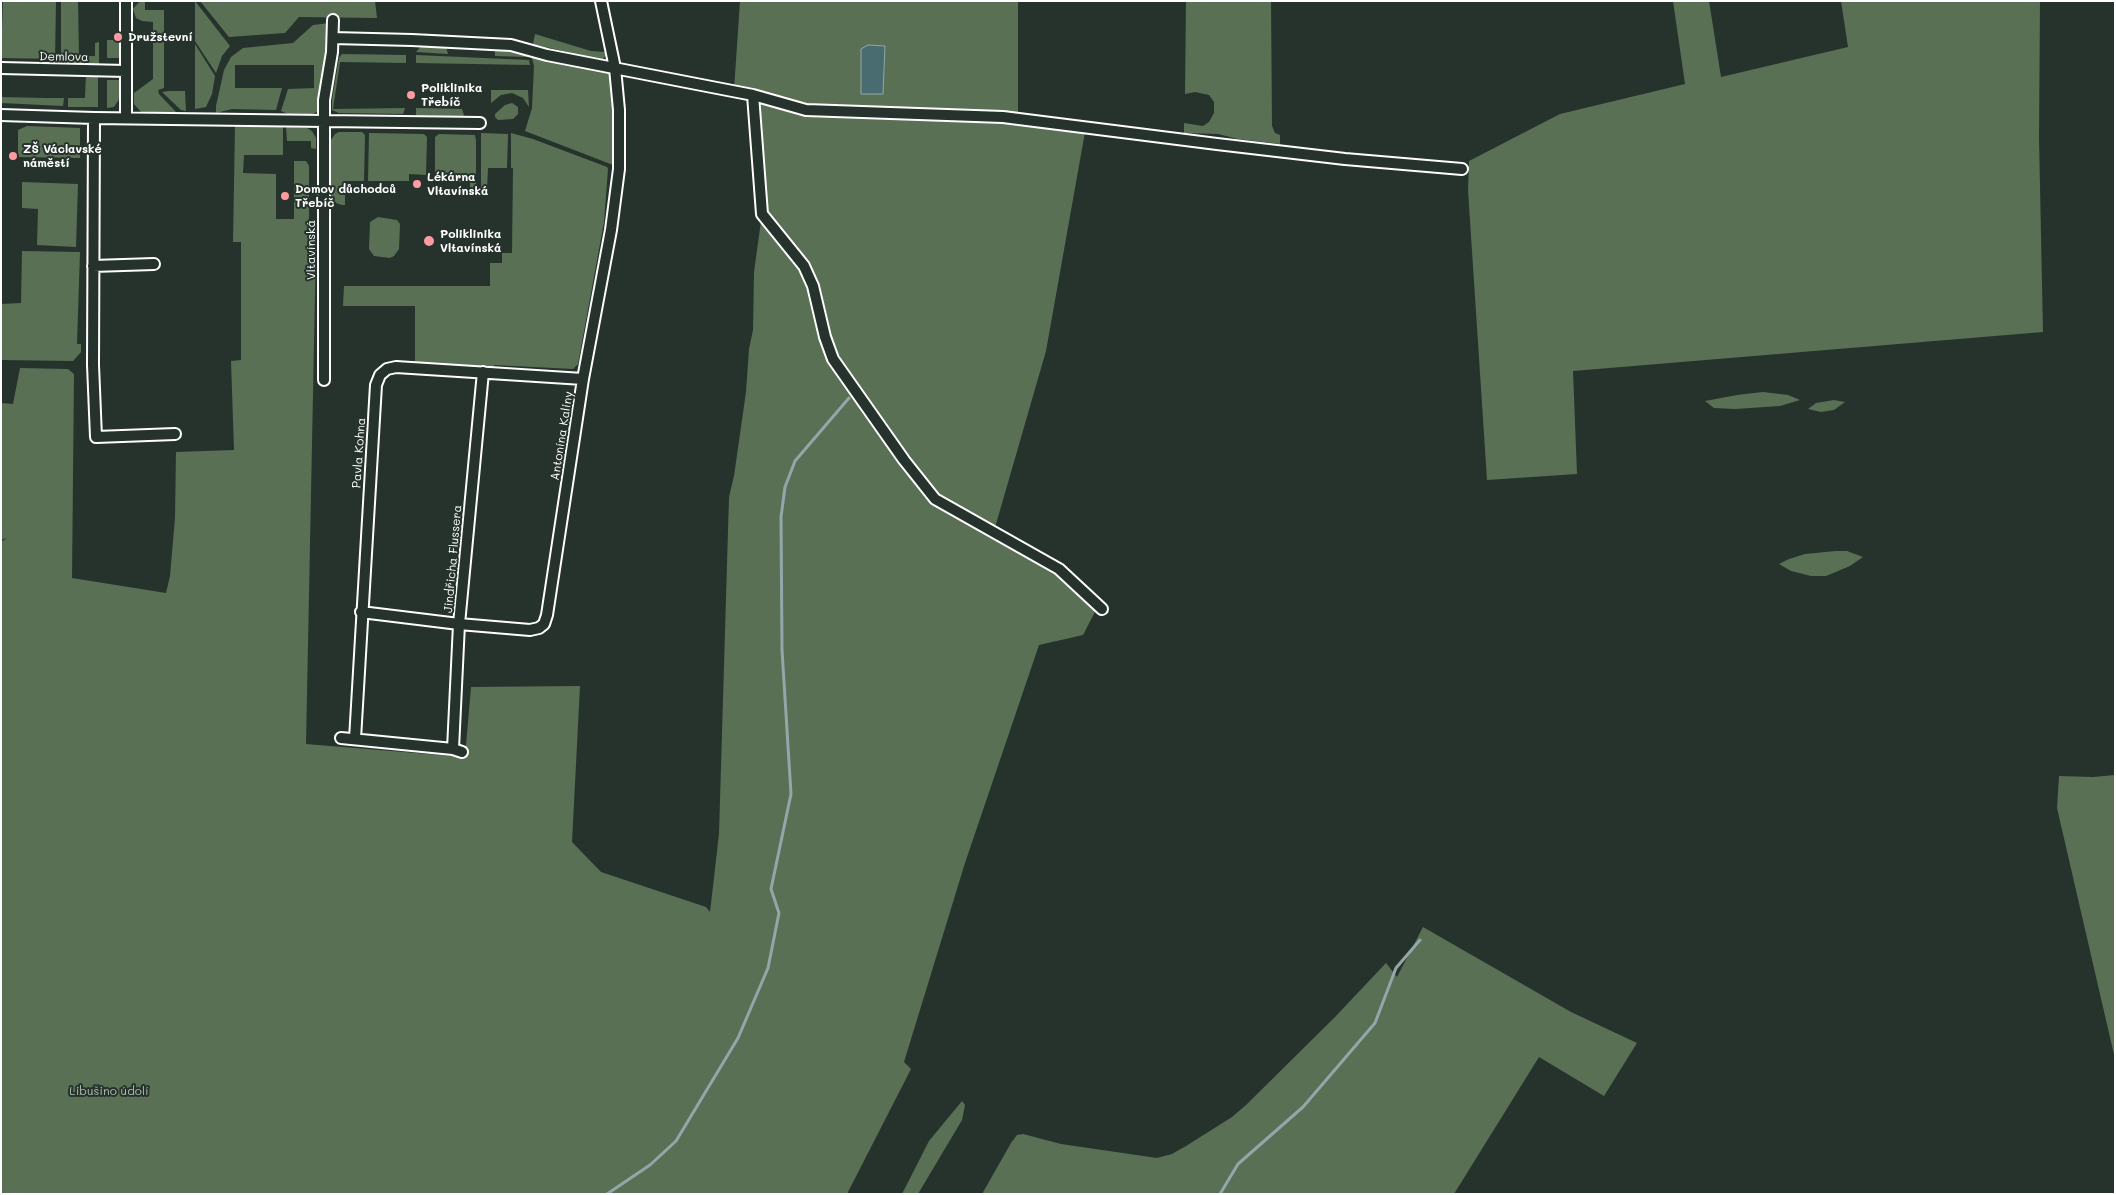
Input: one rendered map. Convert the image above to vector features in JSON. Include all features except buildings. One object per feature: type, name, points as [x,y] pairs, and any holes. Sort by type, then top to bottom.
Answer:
[{"type":"street","points":[[126,1],[126,118]]},
{"type":"street","name":"Antonína Kaliny","points":[[362,612],[459,624],[530,630],[539,628],[544,624],[547,615],[583,379],[611,230],[619,169],[619,110],[615,68],[602,1]]},
{"type":"street","name":"Vltavínská","points":[[324,380],[324,100],[333,38],[333,20]]},
{"type":"street","points":[[333,38],[512,45],[547,54],[753,95],[806,110],[1003,116],[1276,151],[1462,169]]},
{"type":"street","name":"Demlova","points":[[1,68],[126,71]]},
{"type":"street","points":[[753,95],[762,214],[804,266],[813,286],[825,337],[833,359],[904,460],[935,499],[1059,569],[1102,609]]},
{"type":"street","points":[[1,115],[480,123]]},
{"type":"street","points":[[94,118],[93,365],[96,437],[175,434]]},
{"type":"street","points":[[93,266],[154,264]]},
{"type":"street","name":"Pavla Kohna","points":[[355,740],[376,385],[380,374],[386,369],[396,367],[583,379]]},
{"type":"street","name":"Jindřicha Flussera","points":[[341,738],[458,750],[459,624],[483,372]]},
{"type":"green space","points":[[3,1],[56,1],[55,59],[1,58]]},
{"type":"green space","points":[[61,1],[90,1],[78,2],[79,56],[95,56],[95,43],[99,42],[99,67],[61,67]]},
{"type":"green space","points":[[140,1],[145,1],[145,10],[164,10],[164,88],[158,90],[159,94],[176,112],[141,112],[134,104],[134,93],[153,79],[153,22],[142,21],[136,18],[133,9]]},
{"type":"green space","points":[[195,1],[230,46],[222,56],[216,73],[195,41]]},
{"type":"green space","points":[[200,1],[375,1],[377,18],[299,17],[285,33],[229,37]]},
{"type":"green space","name":"Libušino údolí","points":[[740,1],[1018,1],[1018,118],[1085,132],[1046,351],[994,531],[1059,569],[1097,608],[1083,635],[1039,645],[965,863],[904,1062],[911,1069],[847,1194],[1,1194],[1,542],[7,538],[1,540],[1,403],[13,404],[20,368],[68,369],[74,374],[72,578],[166,593],[170,576],[175,518],[176,452],[234,450],[231,361],[241,360],[241,242],[233,242],[235,126],[283,127],[283,155],[244,155],[243,173],[276,174],[276,219],[294,219],[294,161],[306,161],[309,166],[309,243],[316,243],[306,744],[465,757],[471,687],[580,686],[572,842],[601,872],[706,907],[710,912],[719,834],[729,497],[734,476],[746,392],[749,349],[753,330],[754,272],[762,214],[753,95],[734,90]]},
{"type":"green space","points":[[1186,1],[1271,1],[1272,126],[1275,133],[1280,135],[1280,144],[1238,139],[1218,134],[1184,133],[1184,123],[1203,126],[1209,122],[1214,113],[1214,102],[1209,95],[1195,92],[1185,94]]},
{"type":"green space","points":[[1673,1],[1709,1],[1721,77],[1848,47],[1841,1],[2040,1],[2039,138],[2043,332],[1573,371],[1577,474],[1487,480],[1468,190],[1469,161],[1560,114],[1685,84]]},
{"type":"green space","points":[[329,23],[317,112],[308,116],[290,115],[281,111],[288,89],[314,88],[314,65],[235,65],[235,88],[282,88],[276,110],[232,109],[216,113],[224,70],[231,57],[243,48],[293,43],[313,25]]},
{"type":"green space","points":[[535,34],[607,54],[603,59],[597,59],[533,44]]},
{"type":"green space","points":[[107,40],[119,40],[122,49],[121,58],[107,58]]},
{"type":"green space","points":[[195,44],[215,76],[212,94],[206,107],[195,109]]},
{"type":"green space","points":[[421,46],[446,47],[448,54],[416,52]]},
{"type":"green space","points":[[495,49],[528,54],[527,57],[495,56]]},
{"type":"green space","points":[[342,54],[406,55],[406,63],[340,62],[333,109],[405,108],[403,114],[339,113],[332,110],[339,58]]},
{"type":"green space","points":[[416,55],[529,60],[530,65],[416,63]]},
{"type":"green space","points":[[531,55],[605,71],[609,74],[613,115],[613,165],[525,131],[532,108],[534,66]]},
{"type":"green space","points":[[86,73],[98,73],[98,107],[68,107],[68,98],[85,98]]},
{"type":"green space","points":[[107,80],[120,80],[120,98],[114,107],[107,108]]},
{"type":"green space","points":[[491,90],[528,90],[529,107],[523,98],[512,93],[501,95],[491,103]]},
{"type":"green space","points":[[185,91],[186,111],[181,110],[162,92]]},
{"type":"green space","points":[[1,97],[64,98],[63,106],[1,103]]},
{"type":"green space","points":[[512,103],[518,107],[518,114],[513,119],[498,120],[495,117],[495,114],[505,105]]},
{"type":"green space","points":[[416,108],[462,109],[464,115],[460,118],[421,118],[416,115]]},
{"type":"green space","points":[[27,126],[80,128],[80,158],[18,157],[18,130]]},
{"type":"green space","points":[[286,127],[307,128],[312,131],[316,138],[316,149],[311,148],[311,141],[287,141]]},
{"type":"green space","points":[[339,132],[362,132],[365,135],[364,181],[345,181],[345,205],[336,203],[331,197],[331,140]]},
{"type":"green space","points":[[369,133],[424,134],[427,137],[426,175],[409,174],[409,181],[368,181]]},
{"type":"green space","points":[[481,133],[508,134],[507,168],[488,168],[487,190],[481,190]]},
{"type":"green space","points":[[511,133],[533,139],[608,169],[604,222],[578,364],[573,369],[415,364],[415,306],[343,306],[344,286],[490,286],[490,263],[502,263],[502,253],[512,253],[513,168],[511,168]]},
{"type":"green space","points":[[439,134],[475,135],[476,190],[470,190],[470,182],[439,182],[438,175],[435,175],[435,137]]},
{"type":"green space","points":[[22,182],[78,184],[76,247],[37,245],[38,209],[22,208]]},
{"type":"green space","points":[[378,217],[397,220],[400,224],[399,249],[390,258],[374,256],[369,249],[370,222]]},
{"type":"green space","points":[[22,251],[80,252],[77,344],[81,344],[81,352],[73,361],[1,360],[1,304],[21,303]]},
{"type":"green space","points":[[1763,392],[1788,395],[1800,400],[1780,406],[1735,409],[1714,408],[1705,401],[1737,395]]},
{"type":"green space","points":[[1834,400],[1845,402],[1834,410],[1821,412],[1808,409],[1816,403]]},
{"type":"green space","points":[[1847,551],[1863,557],[1850,566],[1826,576],[1811,576],[1791,571],[1779,564],[1805,554]]},
{"type":"green space","points":[[2115,775],[2115,1059],[2057,808],[2059,776],[2093,777]]},
{"type":"green space","points":[[1423,927],[1571,1012],[1637,1043],[1604,1096],[1539,1057],[1454,1194],[982,1194],[1017,1135],[1023,1134],[1061,1144],[1157,1158],[1172,1154],[1186,1146],[1232,1117],[1246,1105],[1335,1017],[1386,963],[1397,977]]},
{"type":"green space","points":[[962,1101],[965,1105],[962,1120],[918,1194],[902,1194],[929,1141]]},
{"type":"water","points":[[868,45],[885,46],[883,94],[861,94],[861,49]]},
{"type":"waterway","points":[[607,1194],[650,1165],[676,1141],[738,1038],[768,968],[779,913],[771,889],[791,794],[782,650],[781,517],[785,487],[795,461],[849,398]]},
{"type":"waterway","points":[[1220,1194],[1238,1164],[1303,1107],[1375,1023],[1396,968],[1420,940]]},
{"type":"place","name":"Družstevní","points":[[118,37]]},
{"type":"place","name":"Poliklinika Třebíč","points":[[411,95]]},
{"type":"place","name":"ZŠ Václavské náměstí","points":[[13,156]]},
{"type":"place","name":"Lékárna Vltavínská","points":[[417,184]]},
{"type":"place","name":"Domov důchodců Třebíč","points":[[285,196]]},
{"type":"place","name":"Poliklinika Vltavínská","points":[[429,241]]}]
